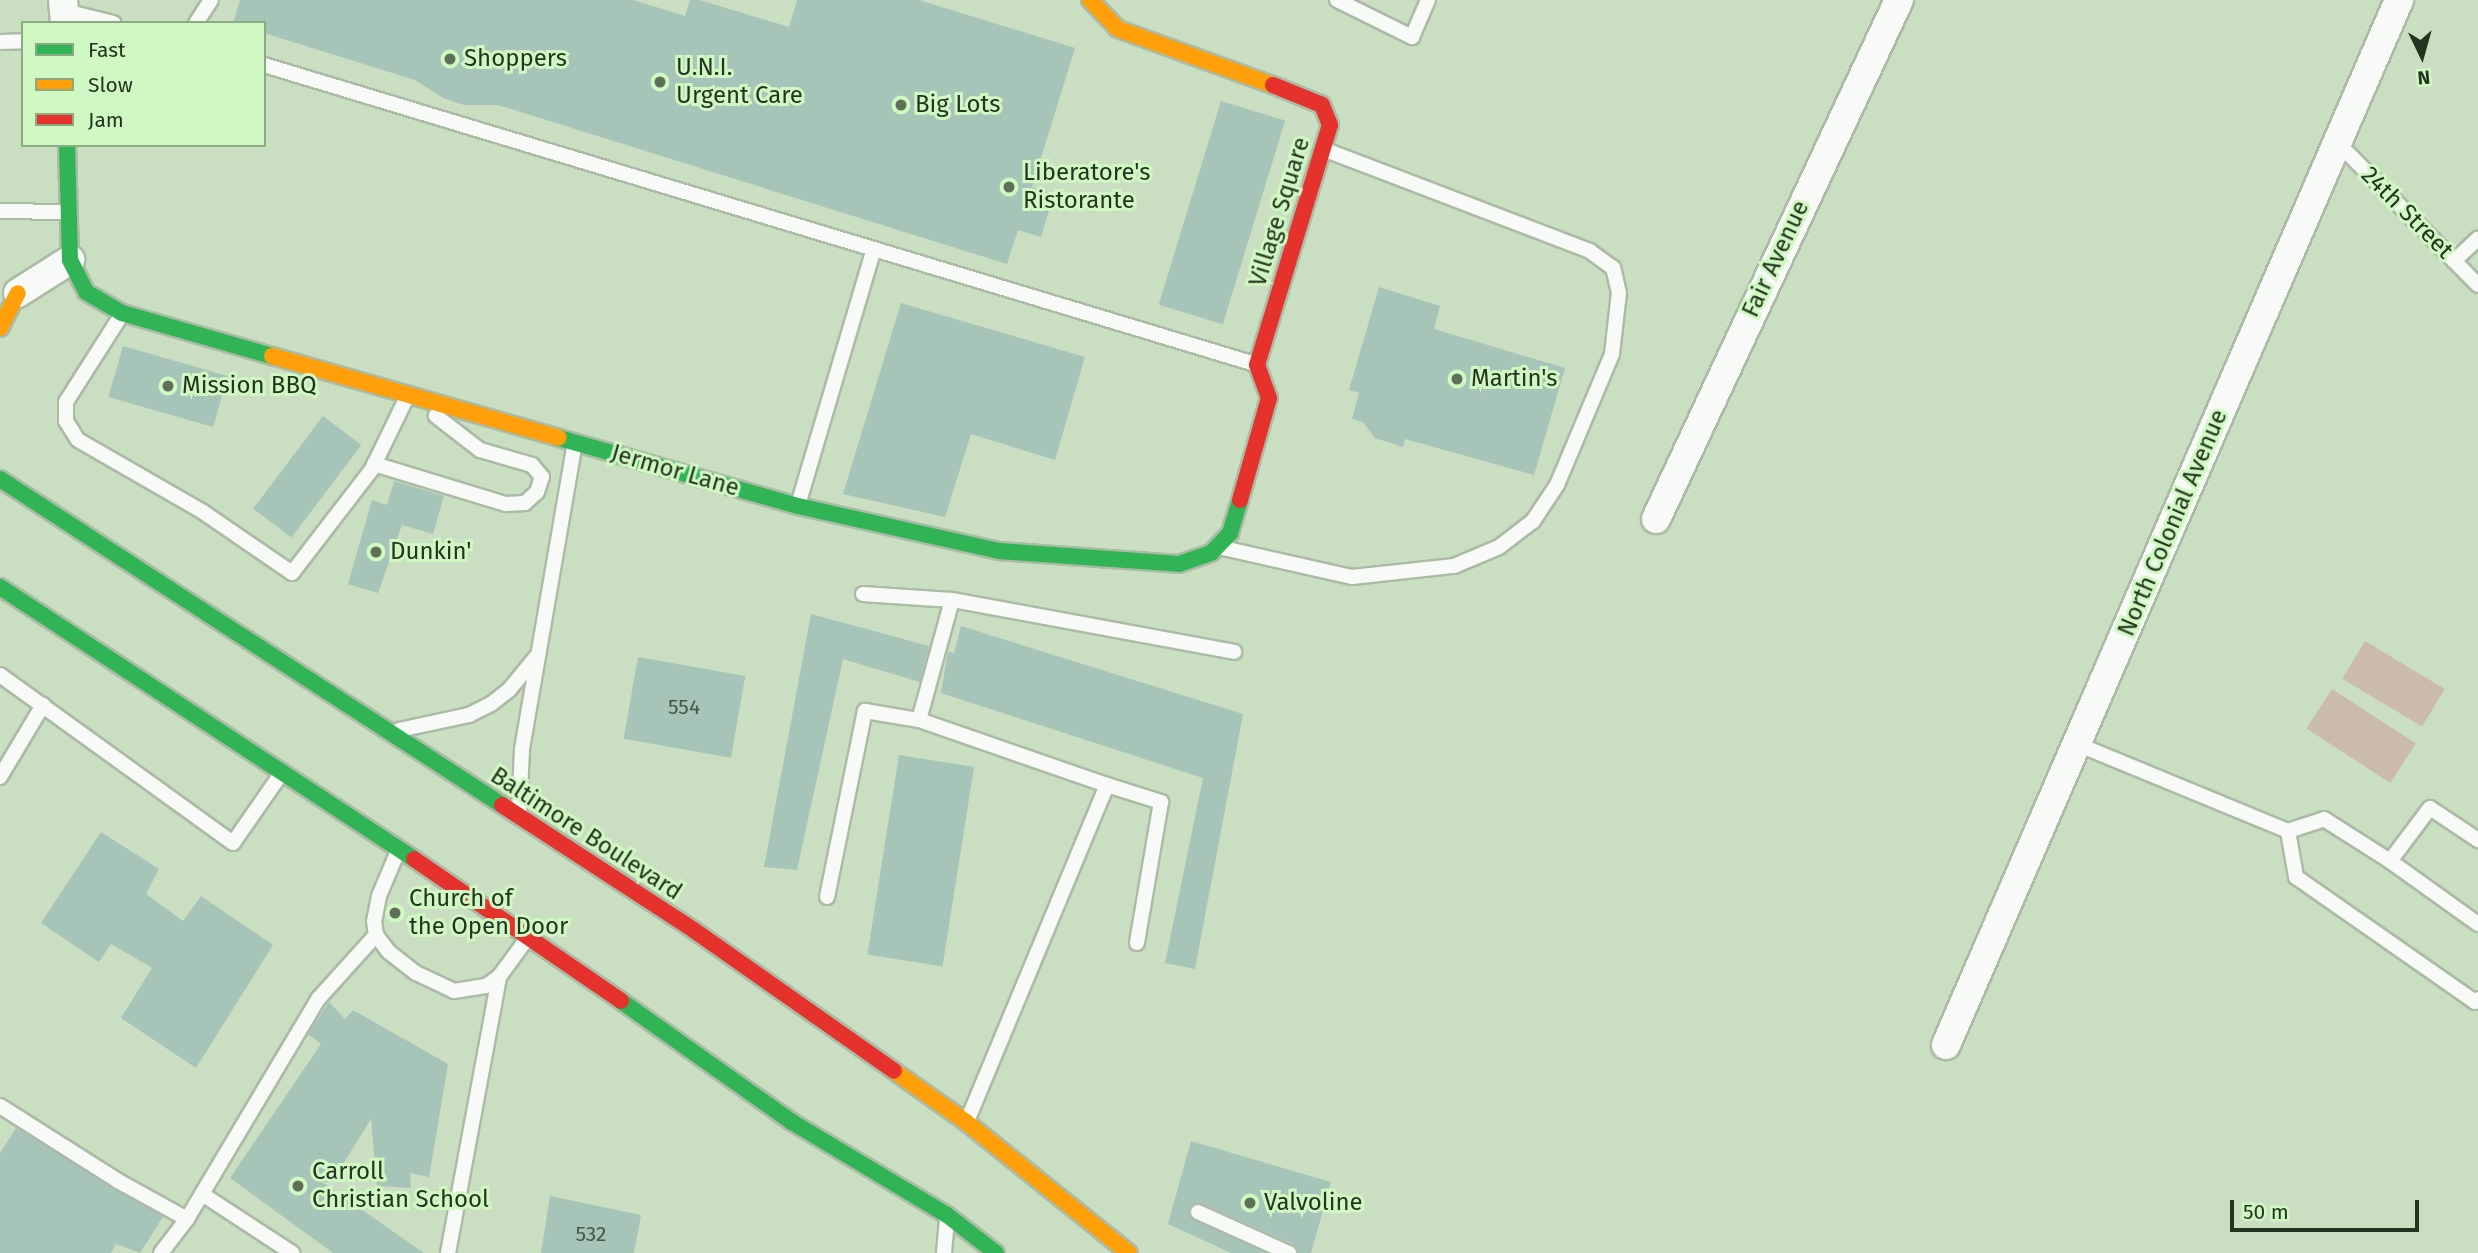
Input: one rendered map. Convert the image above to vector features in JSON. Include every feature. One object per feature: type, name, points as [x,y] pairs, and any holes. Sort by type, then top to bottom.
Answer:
[{"type":"main road","name":"Village Square","points":[[1091,2],[1118,29],[1322,105],[1330,125],[1324,150],[1257,365]]},
{"type":"main road","name":"Jermor Lane","points":[[66,147],[70,260],[86,292],[122,313],[798,506],[999,551],[1160,565],[1203,558],[1219,547]]},
{"type":"main road","points":[[0,328],[9,297]]},
{"type":"main road","points":[[1219,547],[1230,533],[1269,398],[1257,365]]},
{"type":"main road","name":"Baltimore Boulevard","points":[[5,476],[387,733],[695,931],[966,1122],[1129,1253]]},
{"type":"main road","points":[[0,587],[529,936],[792,1122],[947,1215],[996,1253]]},
{"type":"street","name":"Fair Avenue","points":[[1656,519],[1899,0]]},
{"type":"street","name":"North Colonial Avenue","points":[[1946,1045],[2399,0]]},
{"type":"street","points":[[9,297],[70,260]]},
{"type":"lane","points":[[197,21],[211,0]]},
{"type":"lane","points":[[1075,0],[1091,2]]},
{"type":"lane","points":[[1338,0],[1412,37],[1428,0]]},
{"type":"lane","points":[[64,11],[106,21]]},
{"type":"lane","points":[[0,42],[21,41]]},
{"type":"lane","points":[[266,66],[1257,365]]},
{"type":"lane","name":"24th Street","points":[[2336,141],[2478,285]]},
{"type":"lane","points":[[1219,547],[1352,577],[1454,566],[1499,547],[1533,521],[1557,485],[1612,354],[1619,293],[1613,268],[1590,251],[1324,150]]},
{"type":"lane","points":[[0,211],[67,212]]},
{"type":"lane","points":[[2454,261],[2478,239]]},
{"type":"lane","points":[[798,506],[874,249]]},
{"type":"lane","points":[[122,313],[66,402],[66,421],[78,440],[203,512],[292,573],[374,464],[409,395],[480,450],[532,465],[541,477],[537,492],[525,503],[506,504],[374,464]]},
{"type":"lane","points":[[519,818],[522,749],[575,442]]},
{"type":"lane","points":[[863,594],[952,600],[1234,652]]},
{"type":"lane","points":[[919,720],[952,600]]},
{"type":"lane","points":[[387,733],[469,715],[491,704],[509,690],[537,656]]},
{"type":"lane","points":[[0,674],[233,843],[282,773]]},
{"type":"lane","points":[[0,777],[43,705]]},
{"type":"lane","points":[[827,897],[865,710],[919,720],[1161,802],[1137,943]]},
{"type":"lane","points":[[2077,744],[2288,831],[2323,819],[2390,861],[2478,924]]},
{"type":"lane","points":[[966,1122],[1107,785]]},
{"type":"lane","points":[[2390,861],[2430,808],[2478,840]]},
{"type":"lane","points":[[2288,831],[2296,877],[2476,1002],[2478,999]]},
{"type":"lane","points":[[161,1253],[187,1219],[318,998],[376,935],[379,896],[399,849]]},
{"type":"lane","points":[[376,935],[389,952],[416,973],[454,991],[486,986],[499,977],[529,936]]},
{"type":"lane","points":[[448,1253],[499,977]]},
{"type":"lane","points":[[0,1106],[118,1181],[187,1219]]},
{"type":"lane","points":[[202,1194],[292,1253]]},
{"type":"lane","points":[[1198,1212],[1289,1253]]},
{"type":"lane","points":[[944,1253],[947,1215]]},
{"type":"shaded area","points":[[2365,641],[2445,689],[2422,727],[2342,679]]},
{"type":"shaded area","points":[[2332,689],[2416,743],[2390,783],[2306,728]]},
{"type":"building","points":[[240,0],[633,0],[685,16],[690,0],[700,0],[789,27],[797,0],[919,0],[1075,48],[1032,187],[1054,194],[1041,237],[1018,230],[1007,264],[498,105],[464,105],[443,98],[415,80],[266,34],[266,21],[234,21]]},
{"type":"building","points":[[1221,101],[1285,121],[1223,324],[1159,305]]},
{"type":"building","name":"Martin's","points":[[1379,287],[1440,306],[1434,329],[1565,368],[1534,475],[1405,439],[1403,447],[1375,438],[1363,422],[1352,419],[1359,393],[1349,390]]},
{"type":"building","points":[[901,303],[1085,357],[1055,460],[971,434],[945,517],[843,494]]},
{"type":"building","name":"Mission BBQ","points":[[123,346],[228,376],[213,427],[108,397]]},
{"type":"building","points":[[323,416],[361,445],[292,538],[253,509]]},
{"type":"building","name":"Dunkin'","points":[[394,481],[444,496],[433,534],[402,525],[378,593],[348,584],[372,500],[387,505]]},
{"type":"building","points":[[811,614],[929,646],[920,682],[843,659],[797,870],[764,867]]},
{"type":"building","points":[[961,626],[1243,714],[1195,969],[1165,963],[1203,778],[941,693],[948,652],[954,653]]},
{"type":"building","points":[[638,657],[745,676],[731,758],[624,739]]},
{"type":"building","points":[[899,755],[974,767],[942,966],[867,955]]},
{"type":"building","points":[[101,832],[159,869],[146,894],[183,921],[201,896],[273,945],[196,1068],[121,1018],[152,968],[111,944],[99,962],[41,923]]},
{"type":"building","points":[[329,1002],[345,1019],[353,1010],[448,1064],[429,1177],[410,1173],[411,1188],[377,1186],[371,1119],[332,1182],[322,1182],[424,1253],[333,1253],[230,1178],[321,1044],[308,1034]]},
{"type":"building","points":[[16,1128],[163,1217],[140,1253],[116,1244],[111,1253],[0,1253],[0,1153]]},
{"type":"building","name":"Valvoline","points":[[1191,1141],[1331,1182],[1311,1253],[1299,1253],[1293,1244],[1201,1203],[1190,1207],[1193,1220],[1266,1253],[1231,1253],[1168,1224]]},
{"type":"building","points":[[550,1196],[641,1215],[634,1253],[541,1253]]},
{"type":"traffic: fast","points":[[67,147],[70,260],[86,292],[122,313],[272,356]]},
{"type":"traffic: fast","points":[[559,438],[798,506],[999,551],[1179,564],[1211,553],[1230,533],[1240,500]]},
{"type":"traffic: fast","points":[[0,479],[502,805]]},
{"type":"traffic: fast","points":[[0,587],[414,859]]},
{"type":"traffic: fast","points":[[621,1001],[792,1122],[947,1215],[996,1253]]},
{"type":"traffic: slow","points":[[1090,0],[1118,29],[1273,85]]},
{"type":"traffic: slow","points":[[0,328],[18,293]]},
{"type":"traffic: slow","points":[[272,356],[559,438]]},
{"type":"traffic: slow","points":[[894,1071],[966,1122],[1129,1253]]},
{"type":"traffic: jam","points":[[1240,500],[1269,398],[1257,365],[1330,125],[1322,105],[1273,85]]},
{"type":"traffic: jam","points":[[502,805],[695,931],[894,1071]]},
{"type":"traffic: jam","points":[[414,859],[621,1001]]},
{"type":"place","name":"Shoppers","points":[[450,59]]},
{"type":"place","name":"U.N.I. Urgent Care","points":[[660,82]]},
{"type":"place","name":"Big Lots","points":[[901,105]]},
{"type":"place","name":"Liberatore's Ristorante","points":[[1009,187]]},
{"type":"place","name":"Martin's","points":[[1457,379]]},
{"type":"place","name":"Mission BBQ","points":[[168,386]]},
{"type":"place","name":"Dunkin'","points":[[376,552]]},
{"type":"place","name":"Church of the Open Door","points":[[395,913]]},
{"type":"place","name":"Carroll Christian School","points":[[298,1186]]},
{"type":"place","name":"Valvoline","points":[[1250,1203]]}]
